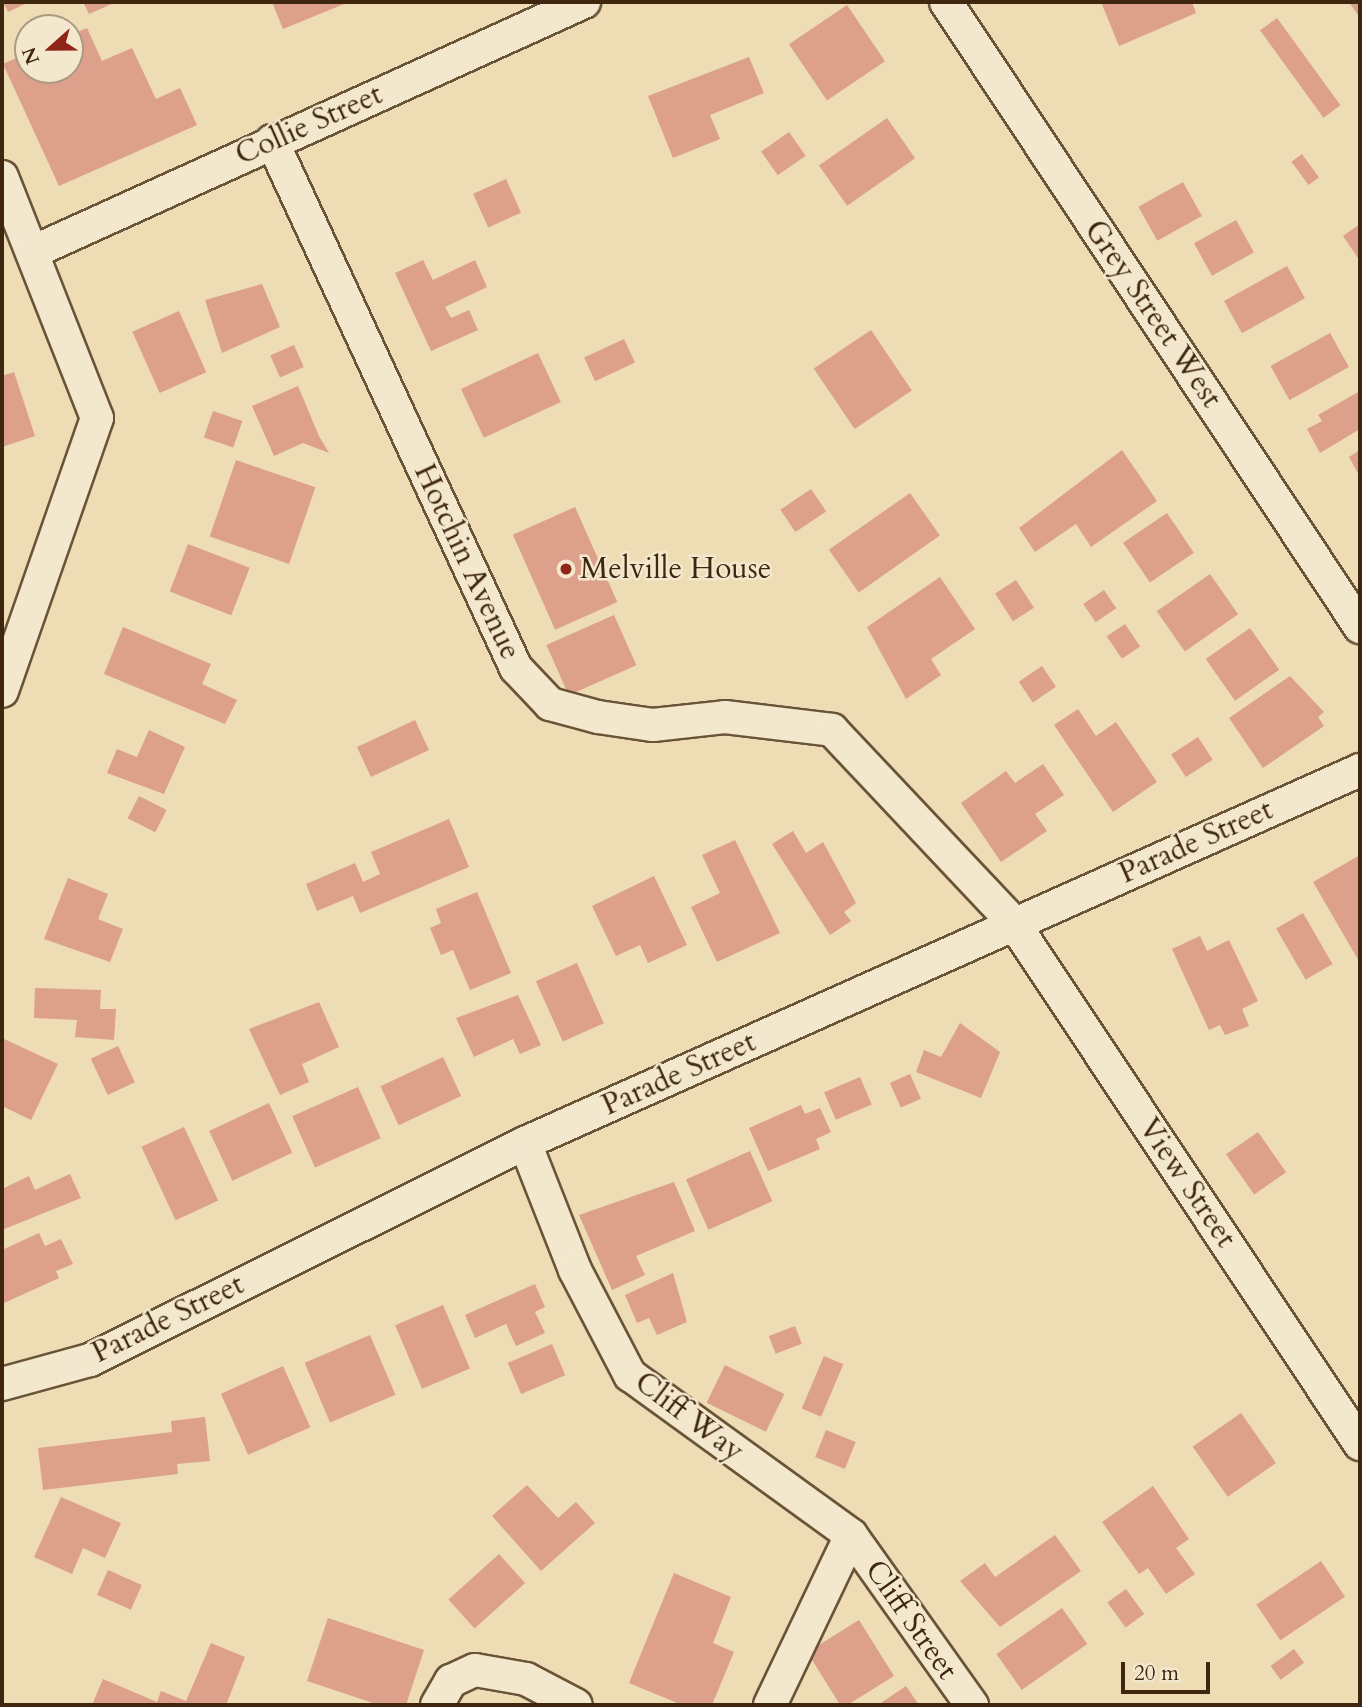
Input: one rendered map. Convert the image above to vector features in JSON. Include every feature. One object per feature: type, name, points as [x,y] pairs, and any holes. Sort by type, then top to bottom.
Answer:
[{"type":"street","name":"Collie Street","points":[[35,251],[272,141],[584,2]]},
{"type":"street","name":"Grey Street West","points":[[946,2],[1360,626]]},
{"type":"street","name":"Hotchin Avenue","points":[[272,141],[524,677],[550,704],[598,717],[653,725],[724,717],[832,730],[1013,922]]},
{"type":"street","points":[[2,177],[35,251],[97,418],[2,691]]},
{"type":"street","name":"Parade Street","points":[[2,1384],[90,1360],[525,1143],[1013,922],[1360,771]]},
{"type":"street","name":"View Street","points":[[1013,922],[1360,1444]]},
{"type":"street","name":"Cliff Way","points":[[525,1143],[575,1270],[630,1375],[851,1535]]},
{"type":"street","points":[[770,1705],[851,1535]]},
{"type":"street","name":"Cliff Street","points":[[851,1535],[972,1705]]},
{"type":"street","points":[[437,1705],[451,1681],[475,1670],[526,1679],[576,1705]]},
{"type":"building","points":[[3,2],[29,2],[8,12]]},
{"type":"building","points":[[83,2],[116,2],[89,14]]},
{"type":"building","points":[[272,2],[349,2],[283,29]]},
{"type":"building","points":[[1101,2],[1192,2],[1196,13],[1119,46]]},
{"type":"building","points":[[1349,2],[1360,2],[1360,18]]},
{"type":"building","points":[[847,5],[885,61],[827,101],[789,44]]},
{"type":"building","points":[[1277,18],[1340,105],[1323,118],[1260,30]]},
{"type":"building","points":[[87,28],[102,61],[132,48],[156,99],[180,88],[197,125],[59,186],[3,64],[14,59],[14,84],[84,84],[84,29]]},
{"type":"building","points":[[749,57],[764,93],[710,115],[720,139],[673,158],[648,96]]},
{"type":"building","points":[[887,118],[915,158],[847,206],[819,166]]},
{"type":"building","points":[[789,132],[806,156],[778,175],[761,152]]},
{"type":"building","points":[[1302,154],[1319,177],[1309,185],[1291,162]]},
{"type":"building","points":[[506,179],[521,213],[488,227],[473,194]]},
{"type":"building","points":[[1183,182],[1202,216],[1157,241],[1138,207]]},
{"type":"building","points":[[1236,220],[1254,252],[1212,276],[1194,243]]},
{"type":"building","points":[[1360,224],[1360,261],[1343,236]]},
{"type":"building","points":[[423,260],[433,280],[475,260],[487,287],[445,307],[451,318],[469,310],[478,330],[431,351],[395,273]]},
{"type":"building","points":[[1287,266],[1305,298],[1242,333],[1224,301]]},
{"type":"building","points":[[262,284],[280,327],[222,353],[205,300]]},
{"type":"building","points":[[179,311],[206,372],[160,393],[132,332]]},
{"type":"building","points":[[871,330],[912,391],[855,429],[814,369]]},
{"type":"building","points":[[1330,333],[1349,367],[1289,400],[1271,366]]},
{"type":"building","points":[[624,339],[635,363],[595,381],[584,358]]},
{"type":"building","points":[[294,345],[304,367],[280,378],[270,356]]},
{"type":"building","points":[[538,353],[561,402],[484,438],[461,389]]},
{"type":"building","points":[[14,372],[35,436],[2,447],[2,376]]},
{"type":"building","points":[[298,386],[329,453],[303,443],[274,456],[252,406]]},
{"type":"building","points":[[1360,391],[1360,429],[1320,453],[1307,429],[1322,421],[1318,415]]},
{"type":"building","points":[[213,411],[242,421],[233,448],[204,437]]},
{"type":"building","points":[[1122,450],[1157,501],[1091,547],[1076,524],[1035,552],[1019,528]]},
{"type":"building","points":[[1360,450],[1360,477],[1349,457]]},
{"type":"building","points":[[236,460],[315,487],[289,564],[210,537]]},
{"type":"building","points":[[811,489],[826,511],[795,532],[780,510]]},
{"type":"building","points":[[910,493],[940,536],[859,592],[829,550]]},
{"type":"building","name":"Melville House","points":[[575,507],[617,602],[555,630],[513,535]]},
{"type":"building","points":[[1167,513],[1194,553],[1150,582],[1123,543]]},
{"type":"building","points":[[188,544],[250,568],[231,615],[170,592]]},
{"type":"building","points":[[1210,574],[1238,614],[1185,651],[1157,611]]},
{"type":"building","points":[[940,577],[975,629],[931,659],[941,675],[906,699],[867,627]]},
{"type":"building","points":[[1016,580],[1034,608],[1013,621],[995,594]]},
{"type":"building","points":[[1104,590],[1116,608],[1096,622],[1083,604]]},
{"type":"building","points":[[614,615],[636,665],[569,695],[546,645]]},
{"type":"building","points":[[1125,624],[1140,646],[1122,659],[1107,636]]},
{"type":"building","points":[[123,627],[211,664],[202,684],[237,700],[225,724],[104,674]]},
{"type":"building","points":[[1250,628],[1279,670],[1235,701],[1206,659]]},
{"type":"building","points":[[1042,666],[1056,687],[1033,702],[1019,682]]},
{"type":"building","points":[[1290,676],[1324,712],[1318,717],[1324,726],[1263,768],[1229,718]]},
{"type":"building","points":[[1078,709],[1096,736],[1116,722],[1157,782],[1113,812],[1054,725]]},
{"type":"building","points":[[415,720],[429,750],[371,777],[357,747]]},
{"type":"building","points":[[149,730],[185,747],[164,794],[107,773],[117,749],[137,757]]},
{"type":"building","points":[[1198,737],[1213,760],[1186,777],[1171,754]]},
{"type":"building","points":[[1043,764],[1064,795],[1035,814],[1047,831],[1001,862],[961,803],[1006,771],[1015,783]]},
{"type":"building","points":[[139,796],[167,810],[155,832],[128,818]]},
{"type":"building","points":[[449,819],[469,867],[360,913],[353,896],[317,911],[306,884],[355,863],[363,882],[380,874],[371,852]]},
{"type":"building","points":[[793,831],[806,853],[823,842],[856,903],[844,912],[851,921],[830,935],[772,844]]},
{"type":"building","points":[[735,840],[780,933],[717,962],[691,907],[720,893],[702,855]]},
{"type":"building","points":[[1360,855],[1360,963],[1313,882]]},
{"type":"building","points":[[654,876],[687,945],[648,963],[640,945],[616,956],[592,906]]},
{"type":"building","points":[[68,878],[108,894],[98,919],[123,929],[110,962],[44,939]]},
{"type":"building","points":[[477,892],[511,973],[470,990],[453,950],[441,955],[430,928],[441,923],[436,909]]},
{"type":"building","points":[[1303,913],[1332,964],[1306,980],[1276,929]]},
{"type":"building","points":[[1200,936],[1207,951],[1229,940],[1258,1001],[1242,1009],[1249,1026],[1225,1035],[1220,1025],[1209,1030],[1172,949]]},
{"type":"building","points":[[577,963],[604,1023],[563,1042],[536,981]]},
{"type":"building","points":[[35,988],[101,990],[100,1009],[116,1009],[114,1040],[75,1037],[77,1020],[34,1018]]},
{"type":"building","points":[[518,995],[541,1045],[520,1054],[513,1039],[474,1057],[456,1018]]},
{"type":"building","points":[[319,1002],[339,1047],[302,1064],[309,1082],[280,1095],[249,1029]]},
{"type":"building","points":[[960,1023],[1000,1052],[981,1098],[916,1072],[924,1050],[941,1057]]},
{"type":"building","points":[[2,1038],[58,1064],[31,1120],[2,1106]]},
{"type":"building","points":[[118,1046],[135,1082],[108,1095],[91,1059]]},
{"type":"building","points":[[443,1057],[461,1096],[399,1125],[380,1086]]},
{"type":"building","points":[[910,1074],[921,1099],[901,1108],[890,1083]]},
{"type":"building","points":[[860,1077],[872,1105],[836,1120],[824,1092]]},
{"type":"building","points":[[358,1087],[381,1138],[315,1167],[292,1116]]},
{"type":"building","points":[[269,1103],[292,1153],[232,1181],[209,1131]]},
{"type":"building","points":[[801,1105],[805,1114],[820,1108],[831,1132],[816,1139],[820,1149],[768,1171],[749,1128]]},
{"type":"building","points":[[184,1127],[218,1200],[176,1220],[141,1147]]},
{"type":"building","points":[[1258,1132],[1286,1172],[1254,1195],[1226,1154]]},
{"type":"building","points":[[750,1151],[772,1201],[708,1230],[686,1179]]},
{"type":"building","points":[[70,1174],[81,1198],[2,1230],[2,1189],[29,1176],[35,1190]]},
{"type":"building","points":[[674,1182],[695,1231],[636,1256],[645,1275],[612,1290],[579,1215]]},
{"type":"building","points":[[39,1233],[45,1246],[61,1239],[73,1264],[56,1271],[59,1278],[2,1304],[2,1250]]},
{"type":"building","points":[[673,1273],[687,1322],[657,1335],[649,1318],[637,1323],[625,1295]]},
{"type":"building","points":[[535,1284],[545,1307],[535,1312],[545,1333],[516,1346],[506,1324],[475,1338],[465,1315]]},
{"type":"building","points":[[443,1305],[470,1369],[422,1389],[395,1325]]},
{"type":"building","points":[[795,1326],[802,1344],[776,1354],[769,1336]]},
{"type":"building","points":[[370,1335],[395,1395],[330,1423],[305,1363]]},
{"type":"building","points":[[552,1344],[565,1375],[521,1394],[508,1363]]},
{"type":"building","points":[[824,1356],[843,1364],[821,1417],[802,1408]]},
{"type":"building","points":[[725,1365],[784,1394],[766,1432],[707,1403]]},
{"type":"building","points":[[283,1366],[310,1427],[248,1455],[221,1394]]},
{"type":"building","points":[[1241,1413],[1276,1463],[1228,1497],[1193,1447]]},
{"type":"building","points":[[205,1417],[210,1461],[177,1464],[178,1474],[43,1490],[38,1448],[172,1432],[171,1421]]},
{"type":"building","points":[[826,1430],[856,1442],[845,1469],[815,1457]]},
{"type":"building","points":[[527,1485],[558,1518],[576,1502],[595,1523],[541,1571],[492,1516]]},
{"type":"building","points":[[1153,1486],[1189,1539],[1176,1548],[1195,1574],[1166,1594],[1148,1568],[1139,1574],[1102,1522]]},
{"type":"building","points":[[61,1497],[121,1523],[105,1558],[83,1548],[72,1574],[34,1557]]},
{"type":"building","points":[[1055,1535],[1081,1571],[1000,1627],[960,1581],[985,1563],[995,1577]]},
{"type":"building","points":[[499,1554],[525,1583],[475,1628],[448,1600]]},
{"type":"building","points":[[1321,1561],[1345,1597],[1280,1640],[1256,1605]]},
{"type":"building","points":[[108,1570],[142,1585],[131,1610],[97,1595]]},
{"type":"building","points":[[674,1573],[731,1597],[713,1643],[734,1652],[712,1705],[682,1705],[629,1683]]},
{"type":"building","points":[[1126,1589],[1144,1614],[1126,1628],[1107,1603]]},
{"type":"building","points":[[1062,1608],[1087,1644],[1022,1690],[996,1654]]},
{"type":"building","points":[[328,1618],[424,1650],[406,1705],[379,1705],[307,1681]]},
{"type":"building","points":[[859,1620],[894,1676],[848,1705],[840,1705],[807,1652]]},
{"type":"building","points":[[211,1643],[245,1657],[226,1705],[92,1705],[103,1679],[157,1702],[161,1691],[186,1701]]},
{"type":"building","points":[[1294,1649],[1304,1663],[1281,1680],[1271,1666]]},
{"type":"building","points":[[906,1686],[919,1705],[878,1705]]},
{"type":"place","name":"Melville House","points":[[566,569]]}]
